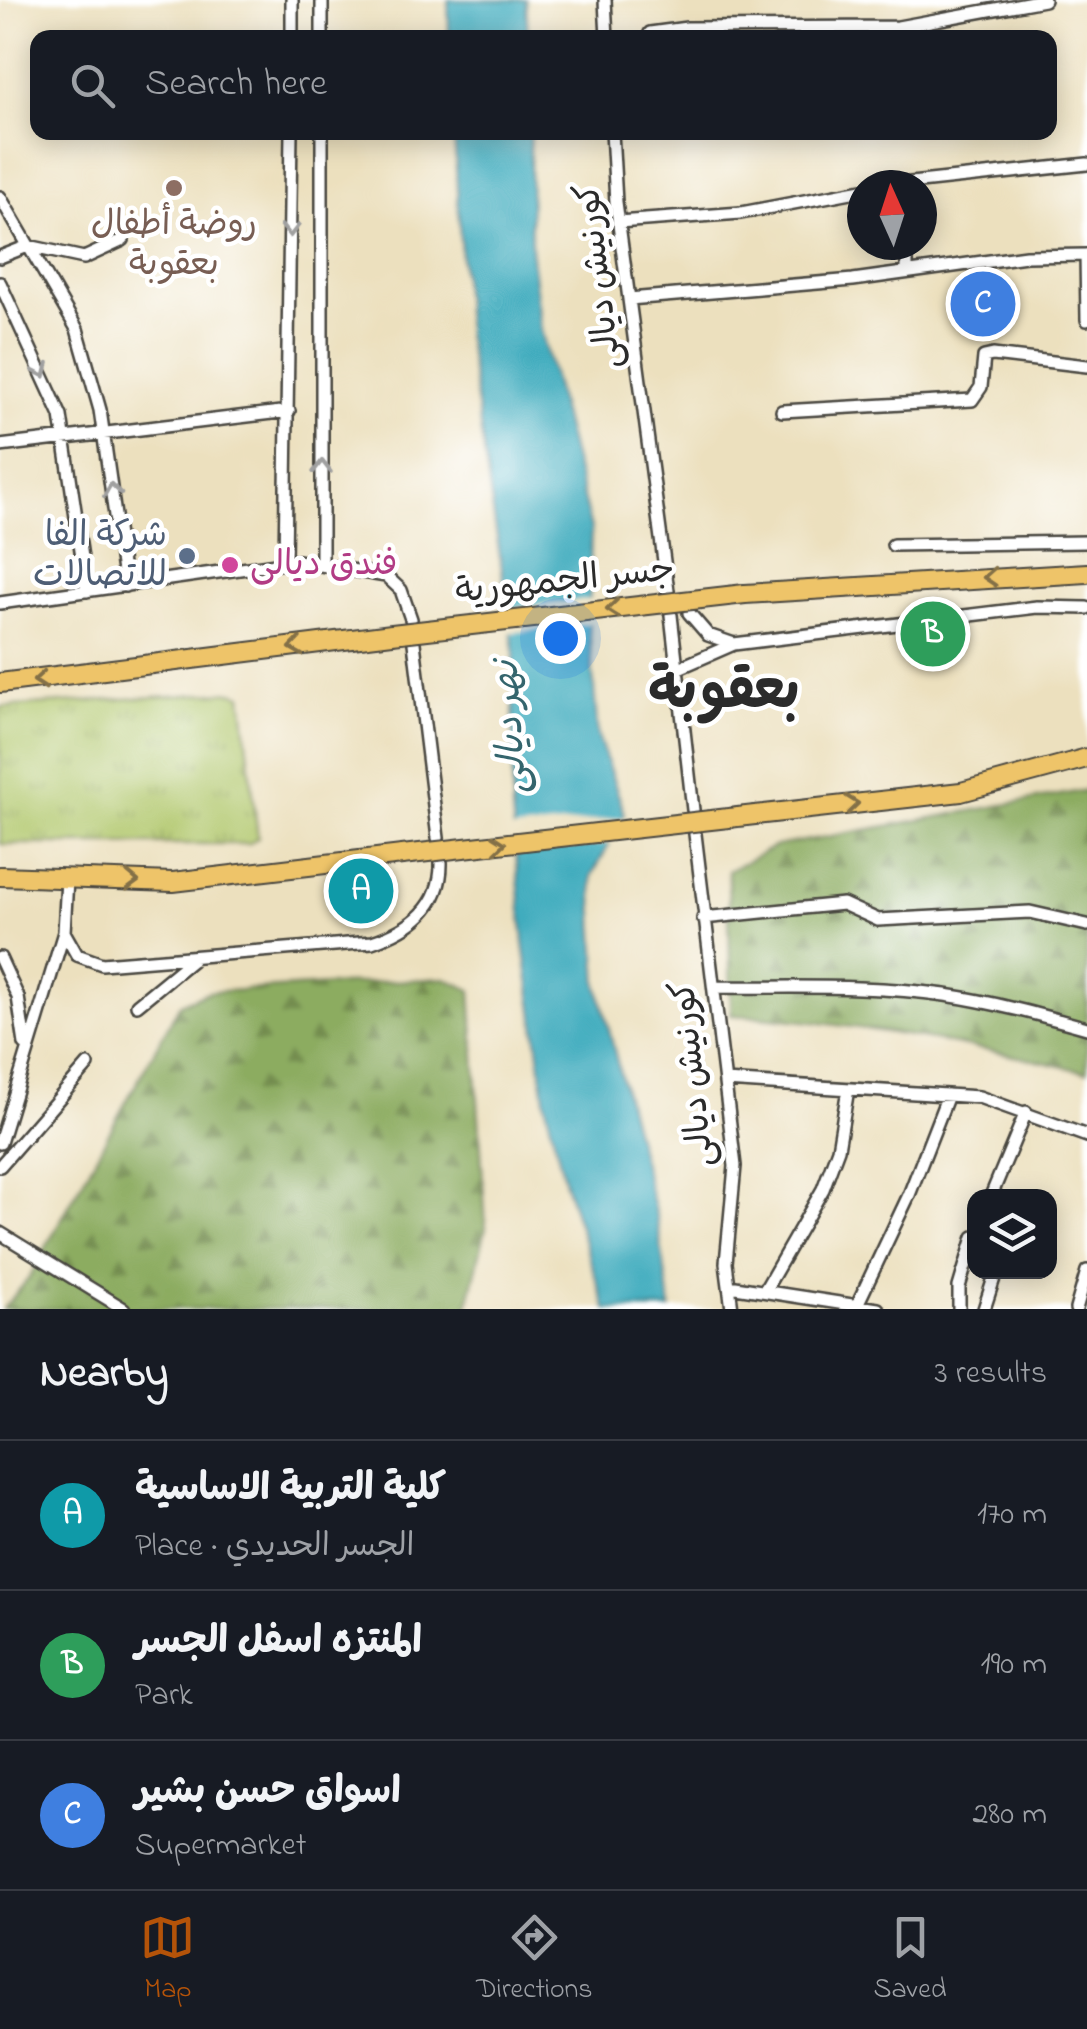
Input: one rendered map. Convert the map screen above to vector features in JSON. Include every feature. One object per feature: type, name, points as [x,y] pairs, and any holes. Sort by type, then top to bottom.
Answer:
[{"type":"main road","name":"جسر الجمهورية","points":[[0,683],[745,594],[1087,573]]},
{"type":"main road","points":[[0,876],[173,882],[961,792],[1087,758]]},
{"type":"street","points":[[292,0],[292,30]]},
{"type":"street","points":[[322,0],[322,30]]},
{"type":"street","points":[[605,0],[607,30]]},
{"type":"street","points":[[693,30],[898,27],[1044,0]]},
{"type":"street","points":[[285,562],[291,140]]},
{"type":"street","points":[[322,140],[322,564]]},
{"type":"street","name":"كورنيش ديالى","points":[[613,140],[618,222],[665,572],[672,590]]},
{"type":"street","points":[[937,180],[1087,164]]},
{"type":"street","points":[[618,222],[741,213],[847,193]]},
{"type":"street","points":[[0,198],[74,321],[104,434],[126,586]]},
{"type":"street","points":[[0,257],[28,246],[84,258],[123,240]]},
{"type":"street","points":[[629,299],[907,272],[1026,256],[1086,255],[1087,320]]},
{"type":"street","points":[[907,260],[907,272]]},
{"type":"street","points":[[0,283],[57,405],[67,438],[87,591]]},
{"type":"street","points":[[782,411],[972,400],[981,386],[984,357],[992,355],[1087,366]]},
{"type":"street","points":[[0,446],[288,411]]},
{"type":"street","points":[[893,545],[1087,542]]},
{"type":"street","points":[[0,603],[285,562],[322,564],[386,576],[402,590],[411,619]]},
{"type":"street","points":[[679,668],[734,644],[1038,607],[1087,608]]},
{"type":"street","points":[[689,613],[708,635],[734,644]]},
{"type":"street","points":[[672,615],[692,810]]},
{"type":"street","points":[[414,643],[438,838]]},
{"type":"street","name":"كورنيش ديالى","points":[[695,834],[735,1166],[726,1263],[732,1309]]},
{"type":"street","points":[[64,932],[76,955],[102,964],[372,942],[393,935],[428,909],[439,887],[441,862]]},
{"type":"street","points":[[0,1142],[64,932],[67,880]]},
{"type":"street","points":[[703,918],[843,904],[878,920],[1030,912],[1087,925]]},
{"type":"street","points":[[0,958],[18,996],[26,1051]]},
{"type":"street","points":[[137,1004],[193,958]]},
{"type":"street","points":[[714,987],[869,988],[942,995],[1087,1028]]},
{"type":"street","points":[[0,1166],[88,1065]]},
{"type":"street","points":[[725,1082],[980,1097],[1087,1136]]},
{"type":"street","points":[[766,1290],[823,1189],[838,1149],[848,1089]]},
{"type":"street","points":[[857,1306],[909,1195],[948,1095]]},
{"type":"street","points":[[995,1189],[1026,1112]]},
{"type":"street","points":[[0,1233],[124,1309]]},
{"type":"street","points":[[959,1309],[959,1287],[967,1260]]},
{"type":"street","points":[[1076,1309],[1087,1271]]},
{"type":"street","points":[[984,1309],[994,1279]]},
{"type":"street","points":[[729,1286],[878,1309]]},
{"type":"green space","points":[[232,692],[242,695],[258,838],[249,844],[0,844],[0,707]]},
{"type":"green space","points":[[1087,790],[1087,1072],[910,1036],[731,1015],[728,871],[776,846]]},
{"type":"green space","points":[[445,978],[471,990],[486,1228],[467,1309],[3,1309],[29,1278],[180,1004],[208,992]]},
{"type":"water","points":[[448,0],[526,0],[528,30],[449,30]]},
{"type":"water","points":[[454,140],[530,140],[531,248],[541,329],[591,529],[589,627],[598,736],[625,814],[592,876],[598,986],[657,1219],[671,1309],[606,1309],[566,1187],[546,1106],[524,944],[512,809],[514,649],[465,328]]},
{"type":"pier","points":[[594,599],[594,623],[507,633],[503,609]]},
{"type":"pier","points":[[629,817],[615,843],[511,854],[509,830]]},
{"type":"place","name":"روضة أطفال بعقوبة","points":[[174,188]]},
{"type":"place","name":"اسواق حسن بشير","points":[[983,304]]},
{"type":"place","name":"شركة الفا للاتصالات","points":[[187,556]]},
{"type":"place","name":"فندق ديالى","points":[[230,565]]},
{"type":"place","name":"المنتزه اسفل الجسر","points":[[933,634]]},
{"type":"place","name":"كلية التربية الاساسية","points":[[361,891]]},
{"type":"district","name":"بعقوبة","points":[[724,694]]},
{"type":"water label","name":"نهر ديالى","points":[[512,727]]}]
